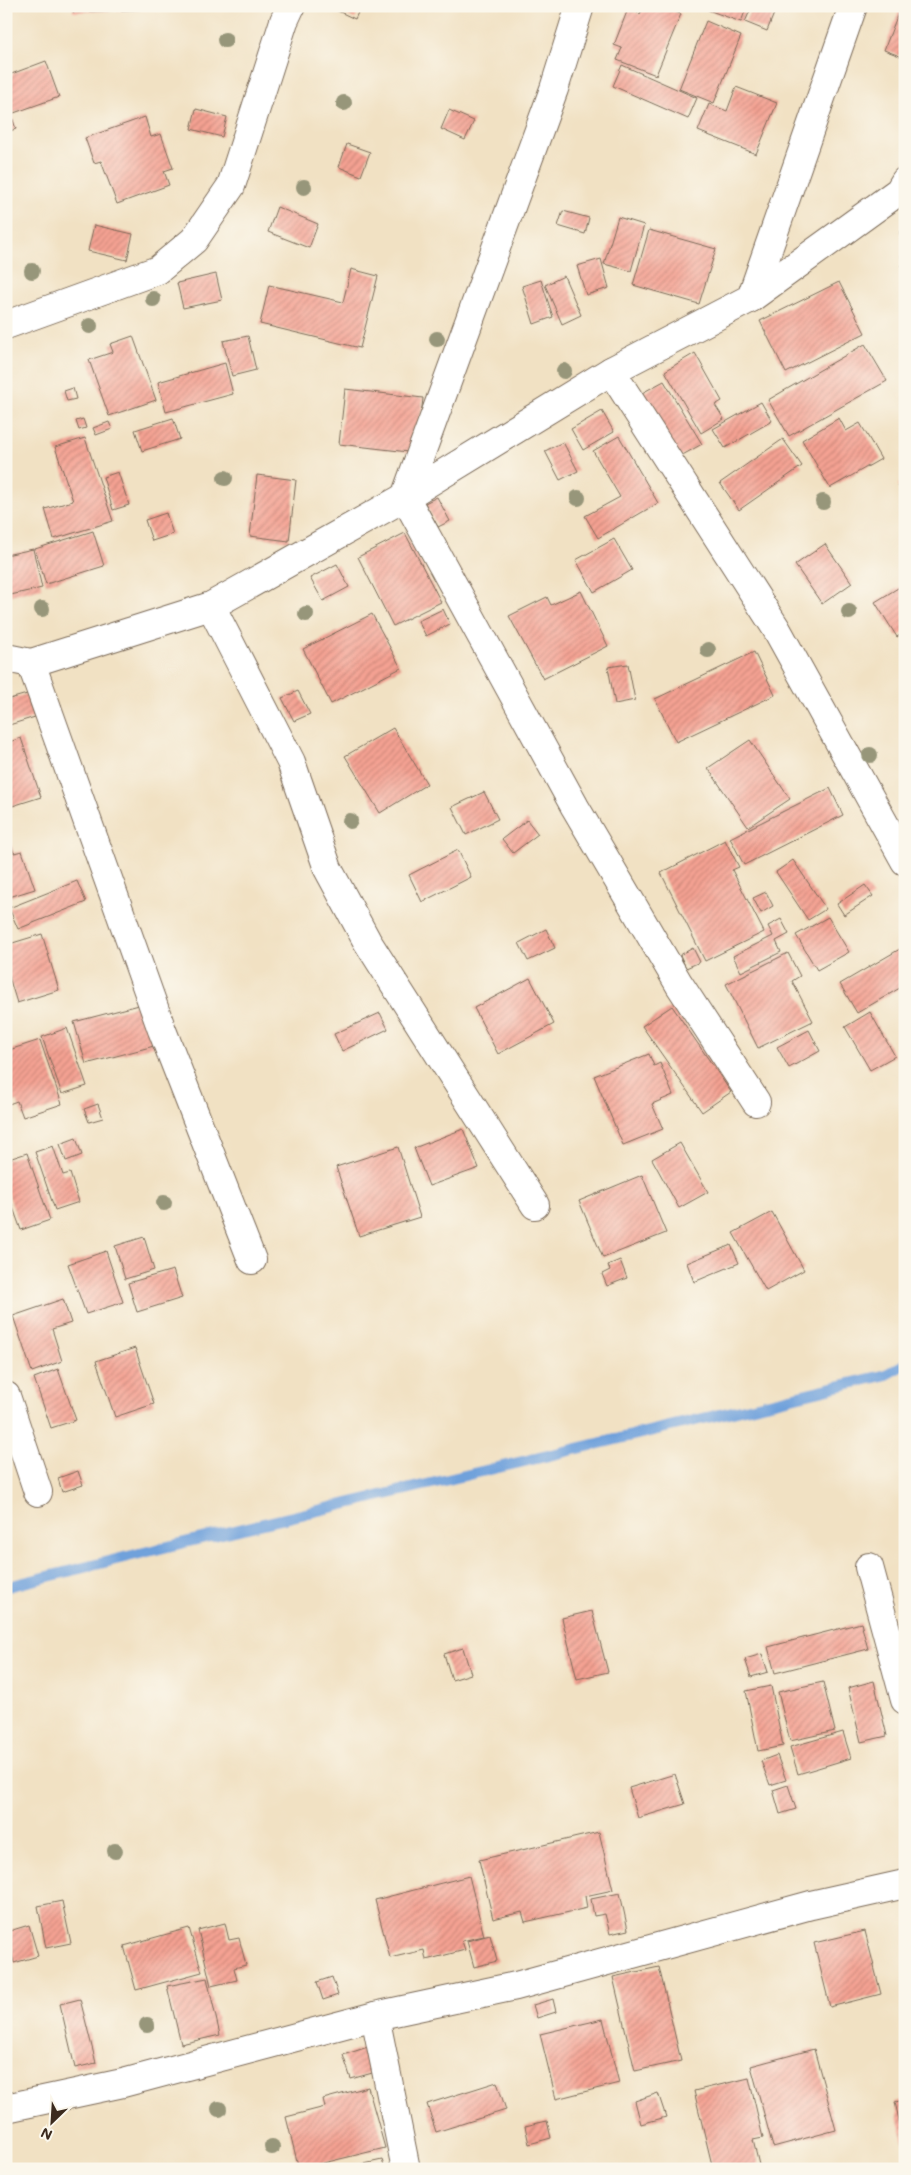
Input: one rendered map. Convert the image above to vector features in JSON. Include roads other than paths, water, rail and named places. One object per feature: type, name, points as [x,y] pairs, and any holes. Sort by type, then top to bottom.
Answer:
[{"type":"street","points":[[6,326],[158,270],[194,240],[232,186],[290,6]]},
{"type":"street","points":[[580,6],[554,89],[405,497],[575,807],[679,984],[756,1102]]},
{"type":"street","points":[[751,298],[853,6]]},
{"type":"street","points":[[252,1260],[19,660],[211,606],[405,497],[611,371],[751,298],[902,186]]},
{"type":"street","points":[[611,371],[776,628],[905,861]]},
{"type":"street","points":[[211,606],[291,762],[328,869],[367,941],[535,1205]]},
{"type":"street","points":[[6,1396],[38,1492]]},
{"type":"street","points":[[869,1567],[905,1700]]},
{"type":"street","points":[[6,2108],[124,2083],[375,2016],[516,1986],[811,1905],[905,1884]]},
{"type":"street","points":[[375,2016],[406,2169]]},
{"type":"waterway","points":[[6,1587],[885,1375],[905,1364]]}]
